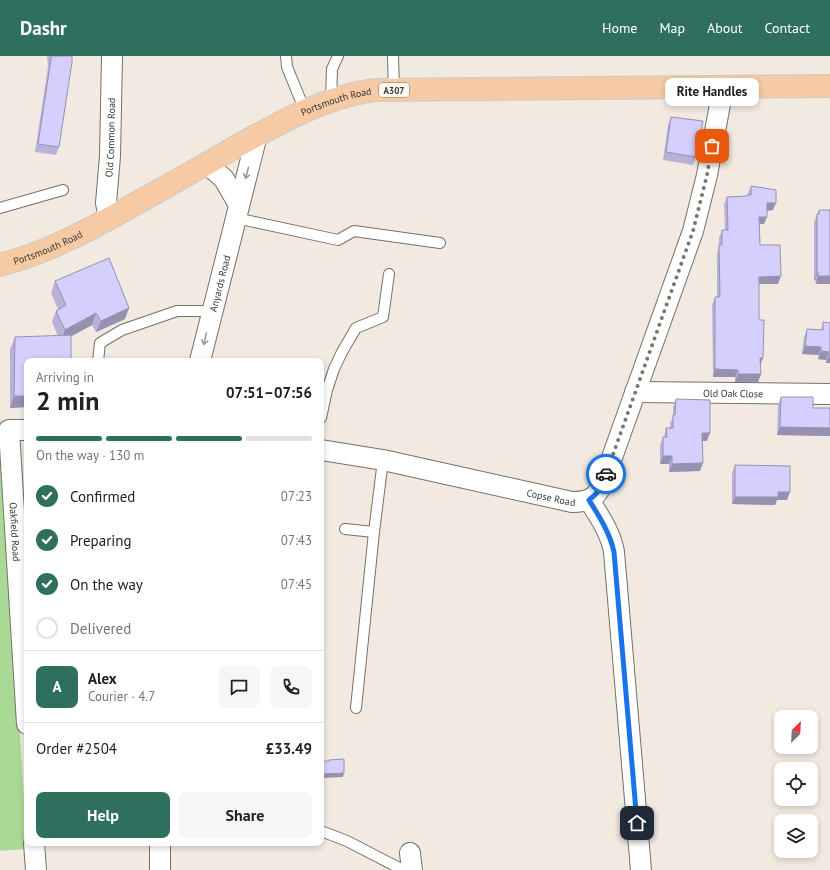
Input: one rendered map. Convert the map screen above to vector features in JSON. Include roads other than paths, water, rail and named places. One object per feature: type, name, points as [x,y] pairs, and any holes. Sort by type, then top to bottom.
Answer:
[{"type":"main road","name":"Portsmouth Road","points":[[0,265],[44,251],[77,236],[258,135],[305,111],[331,100],[358,92],[394,90],[830,86]]},
{"type":"street","name":"Old Common Road","points":[[110,218],[106,203],[110,156],[112,56]]},
{"type":"street","name":"Copse Road","points":[[324,450],[384,460],[572,502],[589,500],[596,495],[601,488],[693,231],[707,175],[723,88]]},
{"type":"street","name":"Anyards Road","points":[[201,358],[258,135]]},
{"type":"street","points":[[207,164],[224,179],[238,212]]},
{"type":"street","name":"Old Oak Close","points":[[635,392],[830,394]]},
{"type":"street","name":"Oakfield Road","points":[[24,430],[9,430],[24,675]]},
{"type":"street","points":[[589,500],[608,534],[614,552],[642,870]]},
{"type":"street","points":[[34,846],[36,870]]},
{"type":"street","points":[[160,846],[160,870]]},
{"type":"lane","points":[[286,56],[287,67],[305,111]]},
{"type":"lane","points":[[331,100],[332,69],[338,56]]},
{"type":"lane","points":[[393,56],[394,90]]},
{"type":"lane","points":[[0,208],[63,190]]},
{"type":"lane","points":[[238,212],[338,240],[354,231],[440,243]]},
{"type":"lane","points":[[324,404],[334,369],[356,328],[383,317],[389,274]]},
{"type":"lane","points":[[98,358],[100,343],[122,330],[177,311],[212,311]]},
{"type":"lane","points":[[356,708],[374,532],[384,460]]},
{"type":"lane","points":[[346,529],[374,532]]},
{"type":"lane","points":[[324,832],[409,864]]},
{"type":"place","name":"Rite Handles","points":[[712,146]]}]
